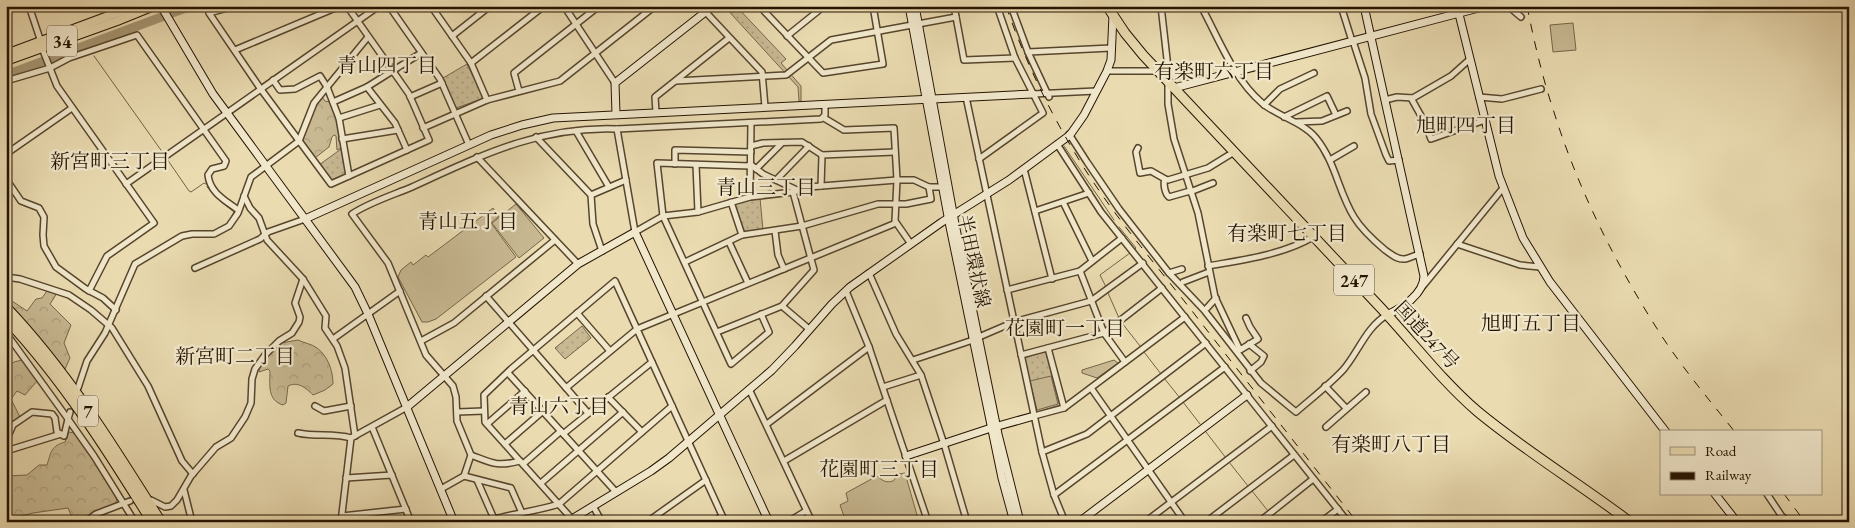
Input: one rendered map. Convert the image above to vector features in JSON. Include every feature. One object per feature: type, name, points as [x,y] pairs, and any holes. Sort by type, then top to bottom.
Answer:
[{"type":"highway","name":"国道247号","points":[[1107,6],[1113,11],[1134,46],[1170,88],[1235,151],[1430,364],[1477,410],[1534,454],[1581,485],[1630,522]]},
{"type":"highway","name":"7","points":[[6,307],[67,380],[161,522]]},
{"type":"highway","name":"7","points":[[6,319],[37,354],[70,397],[152,522]]},
{"type":"main road","name":"34","points":[[6,54],[43,48],[135,6]]},
{"type":"main road","name":"34","points":[[6,60],[117,22],[154,6]]},
{"type":"street","points":[[29,6],[57,86],[154,224],[107,256],[89,291]]},
{"type":"street","points":[[235,6],[209,13],[260,88],[331,184],[429,140],[410,97],[347,6]]},
{"type":"street","points":[[235,50],[340,6]]},
{"type":"street","points":[[126,184],[379,6]]},
{"type":"street","points":[[389,6],[442,83],[469,145]]},
{"type":"street","points":[[431,6],[471,64],[487,100]]},
{"type":"street","points":[[452,36],[490,6]]},
{"type":"street","points":[[471,64],[544,6]]},
{"type":"street","points":[[564,6],[615,82],[616,114]]},
{"type":"street","points":[[519,91],[514,73],[599,6]]},
{"type":"street","points":[[423,128],[487,100],[560,81],[655,6]]},
{"type":"street","points":[[615,82],[702,9],[713,6]]},
{"type":"street","points":[[770,6],[764,11],[823,73],[883,64],[872,6]]},
{"type":"street","points":[[787,36],[823,7],[827,6]]},
{"type":"street","name":"半田環状線","points":[[908,6],[915,24]]},
{"type":"street","name":"半田環状線","points":[[915,6],[915,24],[951,217],[1014,522]]},
{"type":"street","points":[[954,6],[964,60],[1015,58]]},
{"type":"street","points":[[979,159],[1043,113],[1015,58],[997,6]]},
{"type":"street","points":[[1012,6],[1028,52],[1048,95]]},
{"type":"street","points":[[1162,6],[1174,138],[1198,213],[1208,269],[1216,298],[1240,350],[1258,339],[1246,318]]},
{"type":"street","points":[[1201,6],[1236,71],[1250,91],[1264,105],[1284,118],[1306,128],[1315,136],[1330,160],[1350,210],[1370,237],[1392,255],[1399,258],[1406,259],[1420,254]]},
{"type":"street","points":[[1264,8],[1271,6]]},
{"type":"street","points":[[1341,6],[1365,78],[1371,114],[1386,155],[1389,161],[1399,160]]},
{"type":"street","points":[[1364,6],[1420,254],[1424,276],[1421,289]]},
{"type":"street","points":[[1170,88],[1371,36],[1457,10],[1486,6]]},
{"type":"street","points":[[1508,6],[1521,17]]},
{"type":"street","points":[[162,9],[226,112],[347,276],[368,314],[454,522]]},
{"type":"street","points":[[702,9],[762,72],[765,107]]},
{"type":"street","points":[[1457,10],[1503,188],[1519,229],[1540,267],[1556,290],[1664,430]]},
{"type":"street","points":[[725,522],[688,442],[615,281],[484,395],[484,411],[487,424],[559,504],[569,520],[651,471],[688,442],[784,357],[846,291],[910,244],[1024,169],[1069,134],[1084,115],[1107,71],[1112,48],[1113,11]]},
{"type":"street","points":[[676,80],[786,75],[831,40],[956,17]]},
{"type":"street","points":[[6,82],[137,35],[226,161],[224,166],[212,169],[208,174],[210,185],[222,198],[238,210]]},
{"type":"street","points":[[78,388],[87,361],[100,343],[116,310],[132,268],[138,261],[186,235],[214,234],[232,222],[251,177],[299,140],[314,102],[368,36]]},
{"type":"street","points":[[656,112],[655,97],[730,38]]},
{"type":"street","points":[[1028,52],[1112,48]]},
{"type":"street","points":[[333,102],[367,87],[422,53]]},
{"type":"street","points":[[1385,100],[1396,97],[1410,98],[1451,76],[1470,59]]},
{"type":"street","points":[[1107,71],[1157,71]]},
{"type":"street","points":[[1264,105],[1280,89],[1314,73]]},
{"type":"street","points":[[273,80],[280,90],[295,89],[320,76],[339,118],[348,176]]},
{"type":"street","points":[[410,97],[442,83]]},
{"type":"street","points":[[367,87],[398,130],[407,150]]},
{"type":"street","points":[[1479,97],[1502,99],[1541,89]]},
{"type":"street","points":[[195,268],[264,235],[306,219],[469,145],[506,130],[537,121],[569,116],[1033,94],[1048,95],[1096,91]]},
{"type":"street","points":[[1284,118],[1327,96],[1336,115]]},
{"type":"street","points":[[966,97],[1042,452],[1054,495],[1065,522]]},
{"type":"street","points":[[1410,98],[1425,123],[1430,139],[1484,120]]},
{"type":"street","name":"半田環状線","points":[[929,99],[942,187],[951,217]]},
{"type":"street","points":[[339,118],[380,104]]},
{"type":"street","points":[[824,118],[826,115],[825,104]]},
{"type":"street","points":[[6,154],[72,108]]},
{"type":"street","points":[[1294,122],[1322,121],[1347,111]]},
{"type":"street","points":[[441,489],[464,476],[471,455],[457,421],[455,392],[426,355],[388,263],[352,214],[477,157],[536,137],[596,128],[617,129],[821,120],[824,118]]},
{"type":"street","points":[[824,118],[844,130],[894,128],[897,180],[896,223],[910,244]]},
{"type":"street","points":[[750,197],[751,123]]},
{"type":"street","points":[[617,129],[635,232],[769,522]]},
{"type":"street","points":[[342,139],[398,130]]},
{"type":"street","points":[[576,131],[609,187]]},
{"type":"street","points":[[1069,134],[1119,209],[1169,273],[1214,322],[1250,371],[1277,398],[1296,412],[1343,369],[1381,318],[1421,289],[1503,188]]},
{"type":"street","points":[[536,137],[591,195],[594,224],[602,250]]},
{"type":"street","points":[[756,169],[783,142]]},
{"type":"street","points":[[751,146],[802,142],[822,155],[895,152]]},
{"type":"street","points":[[1058,144],[1101,212],[1348,522]]},
{"type":"street","points":[[776,180],[809,146]]},
{"type":"street","points":[[1330,160],[1354,146]]},
{"type":"street","points":[[1138,148],[1136,152],[1140,173],[1151,171],[1168,180],[1208,168],[1235,151]]},
{"type":"street","points":[[675,164],[675,150],[751,152]]},
{"type":"street","points":[[821,186],[822,155]]},
{"type":"street","points":[[477,157],[578,264]]},
{"type":"street","points":[[717,332],[761,314],[782,306],[814,270],[795,191],[750,165],[657,163],[663,216],[731,364],[769,332],[761,314]]},
{"type":"street","points":[[696,165],[698,212]]},
{"type":"street","points":[[1024,169],[1052,278]]},
{"type":"street","points":[[1164,179],[1167,196],[1169,197],[1213,183]]},
{"type":"street","points":[[6,180],[21,201],[39,208],[44,217],[44,246],[56,267],[89,291],[104,298],[116,310]]},
{"type":"street","points":[[591,195],[626,180]]},
{"type":"street","points":[[298,433],[311,436],[353,437],[407,408],[578,264],[663,216],[698,212],[750,197],[821,186],[914,180],[929,187],[942,187]]},
{"type":"street","points":[[685,262],[742,236],[802,226],[878,204],[906,204],[931,199],[929,187]]},
{"type":"street","points":[[1035,212],[1089,193]]},
{"type":"street","points":[[244,196],[250,208],[259,218],[264,235],[277,252],[303,279],[326,316],[325,328],[333,339],[345,368],[351,406],[353,437],[341,519],[406,509]]},
{"type":"street","points":[[731,202],[742,236]]},
{"type":"street","points":[[1063,202],[1092,261]]},
{"type":"street","points":[[566,388],[637,329],[896,223]]},
{"type":"street","points":[[775,231],[778,255],[784,269]]},
{"type":"street","points":[[1183,282],[1208,269],[1261,256],[1306,242],[1313,237]]},
{"type":"street","points":[[1007,290],[1080,271],[1122,238]]},
{"type":"street","points":[[421,342],[454,323],[555,240]]},
{"type":"street","points":[[729,242],[748,283]]},
{"type":"street","points":[[1457,244],[1520,265],[1540,267]]},
{"type":"street","points":[[913,360],[976,338],[1014,322],[1091,301],[1142,263]]},
{"type":"street","points":[[1169,273],[1182,269]]},
{"type":"street","points":[[1080,271],[1104,333],[1125,362]]},
{"type":"street","points":[[870,273],[896,334],[921,375],[944,443],[967,522]]},
{"type":"street","points":[[6,277],[20,279],[69,295],[92,310],[108,326],[121,342],[148,386],[182,461],[193,474]]},
{"type":"street","points":[[152,500],[168,507],[177,500],[193,474],[216,446],[231,438],[251,403],[252,379],[255,369],[265,355],[296,328],[300,317],[296,303],[303,279]]},
{"type":"street","points":[[1021,355],[1104,333],[1162,288]]},
{"type":"street","points":[[333,339],[400,291]]},
{"type":"street","points":[[846,291],[869,347],[928,522]]},
{"type":"street","points":[[486,296],[588,413]]},
{"type":"street","points":[[1207,308],[1216,298]]},
{"type":"street","points":[[782,306],[809,330]]},
{"type":"street","points":[[577,313],[610,351]]},
{"type":"street","points":[[1214,322],[1223,314]]},
{"type":"street","points":[[906,456],[994,427],[1064,408],[1185,317]]},
{"type":"street","points":[[6,333],[127,502],[135,522]]},
{"type":"street","points":[[1042,452],[1087,434],[1206,343]]},
{"type":"street","points":[[1249,344],[1264,356],[1261,362],[1250,371]]},
{"type":"street","points":[[767,424],[869,347]]},
{"type":"street","points":[[1048,348],[1064,408]]},
{"type":"street","points":[[471,455],[498,465],[521,462],[588,413],[652,362]]},
{"type":"street","points":[[1054,495],[1225,367]]},
{"type":"street","points":[[508,373],[616,492]]},
{"type":"street","points":[[883,387],[921,375]]},
{"type":"street","points":[[1325,386],[1346,408]]},
{"type":"street","points":[[1091,388],[1185,522]]},
{"type":"street","points":[[749,389],[812,522]]},
{"type":"street","points":[[487,424],[525,391]]},
{"type":"street","points":[[1326,428],[1366,392]]},
{"type":"street","points":[[1079,522],[1247,395]]},
{"type":"street","points":[[608,396],[642,432]]},
{"type":"street","points":[[784,461],[887,400]]},
{"type":"street","points":[[314,406],[324,411],[351,406]]},
{"type":"street","points":[[478,480],[495,520],[559,504],[672,406]]},
{"type":"street","points":[[457,412],[484,411]]},
{"type":"street","points":[[505,444],[543,411]]},
{"type":"street","points":[[6,441],[13,425],[32,412],[52,414],[55,418],[57,432],[61,434]]},
{"type":"street","points":[[6,451],[61,434],[64,436],[70,412]]},
{"type":"street","points":[[541,484],[623,412]]},
{"type":"street","points":[[1145,522],[1272,426]]},
{"type":"street","points":[[372,427],[411,522]]},
{"type":"street","name":"半田環状線","points":[[994,427],[1020,522]]},
{"type":"street","points":[[1206,522],[1294,455]]},
{"type":"street","points":[[346,478],[392,475]]},
{"type":"street","points":[[464,476],[511,488],[522,513]]},
{"type":"street","points":[[1259,522],[1313,479]]},
{"type":"street","points":[[647,522],[706,480]]},
{"type":"street","points":[[184,489],[192,522]]},
{"type":"street","points":[[1717,496],[1737,522]]},
{"type":"street","points":[[1768,496],[1781,516],[1788,522]]},
{"type":"street","points":[[86,522],[96,514],[127,502]]},
{"type":"street","points":[[593,506],[602,522]]},
{"type":"street","points":[[1321,522],[1338,509]]},
{"type":"street","points":[[788,522],[806,511]]},
{"type":"street","points":[[713,522],[722,516]]},
{"type":"green space","points":[[724,6],[736,6],[786,59],[781,63],[801,86],[801,101],[799,101],[798,87]]},
{"type":"green space","points":[[1573,23],[1576,50],[1553,52],[1550,25]]},
{"type":"green space","points":[[467,64],[483,97],[456,108],[443,78]]},
{"type":"green space","points":[[322,97],[325,101],[330,102],[336,118],[341,148],[337,150],[336,136],[334,135],[329,147],[315,158],[302,142],[302,139],[316,104]]},
{"type":"green space","points":[[341,149],[346,173],[331,180],[319,165]]},
{"type":"green space","points":[[760,198],[763,230],[745,233],[735,205],[736,203]]},
{"type":"green space","points":[[516,204],[544,238],[519,258],[492,223]]},
{"type":"green space","points":[[493,208],[499,216],[491,223],[516,257],[436,319],[422,322],[398,277],[401,270],[411,262],[413,265],[426,255],[428,257]]},
{"type":"green space","points":[[47,291],[57,293],[50,304],[71,325],[64,343],[70,358],[65,369],[42,341],[6,303],[6,297],[27,311],[36,299],[42,298]]},
{"type":"green space","points":[[582,326],[591,338],[565,359],[555,348]]},
{"type":"green space","points":[[298,340],[321,351],[331,369],[333,384],[313,395],[298,385],[288,386],[286,403],[283,405],[274,400],[270,391],[270,371],[268,369],[259,372],[260,366],[266,357],[281,343]]},
{"type":"green space","points":[[1046,353],[1060,405],[1037,412],[1035,411],[1024,358]]},
{"type":"green space","points":[[22,360],[38,380],[25,395],[17,391],[11,399],[20,417],[12,423],[6,436],[6,368],[14,362]]},
{"type":"green space","points":[[1114,360],[1118,363],[1097,378],[1082,373],[1082,370]]},
{"type":"green space","points":[[1051,376],[1058,404],[1037,410],[1030,381]]},
{"type":"green space","points":[[69,432],[74,433],[96,464],[117,499],[115,504],[97,511],[83,522],[74,522],[68,508],[33,513],[6,520],[6,476],[27,475],[39,465],[47,465],[52,450],[57,445],[65,442]]},
{"type":"green space","points":[[905,473],[919,522],[846,522],[840,505],[848,501],[846,493],[877,476],[891,482],[899,474]]},
{"type":"waterway","points":[[6,75],[191,6]]},
{"type":"waterway","points":[[94,56],[163,153]]},
{"type":"waterway","points":[[1064,146],[1114,220]]},
{"type":"waterway","points":[[167,159],[189,191],[191,192],[204,183],[206,184]]},
{"type":"waterway","points":[[207,187],[218,199]]},
{"type":"waterway","points":[[220,201],[234,212],[227,224]]},
{"type":"waterway","points":[[1119,227],[1135,249]]},
{"type":"waterway","points":[[1106,287],[1100,275],[1130,253]]},
{"type":"waterway","points":[[1108,293],[1119,318]]},
{"type":"waterway","points":[[1122,323],[1140,346]]},
{"type":"waterway","points":[[1144,352],[1161,374]]},
{"type":"waterway","points":[[1164,378],[1180,398]]},
{"type":"waterway","points":[[1183,402],[1200,424]]},
{"type":"waterway","points":[[1206,432],[1226,458]]},
{"type":"waterway","points":[[1229,462],[1248,486]]},
{"type":"waterway","points":[[1252,491],[1268,511]]},
{"type":"waterway","points":[[1271,515],[1276,522]]},
{"type":"railway","points":[[1006,6],[1021,47],[1049,106],[1094,183],[1138,243],[1357,522]]},
{"type":"railway","points":[[1527,6],[1538,58],[1553,109],[1574,169],[1600,227],[1630,284],[1663,338],[1733,430]]},
{"type":"railway","points":[[1786,496],[1805,522]]},
{"type":"district","name":"青山四丁目","points":[[387,65]]},
{"type":"district","name":"有楽町六丁目","points":[[1214,71]]},
{"type":"district","name":"旭町四丁目","points":[[1466,125]]},
{"type":"district","name":"新宮町三丁目","points":[[110,161]]},
{"type":"district","name":"青山三丁目","points":[[766,187]]},
{"type":"district","name":"青山五丁目","points":[[468,221]]},
{"type":"district","name":"有楽町七丁目","points":[[1287,233]]},
{"type":"district","name":"旭町五丁目","points":[[1531,323]]},
{"type":"district","name":"花園町一丁目","points":[[1065,328]]},
{"type":"district","name":"新宮町二丁目","points":[[235,356]]},
{"type":"district","name":"青山六丁目","points":[[559,406]]},
{"type":"district","name":"有楽町八丁目","points":[[1391,444]]},
{"type":"district","name":"花園町三丁目","points":[[879,469]]}]
